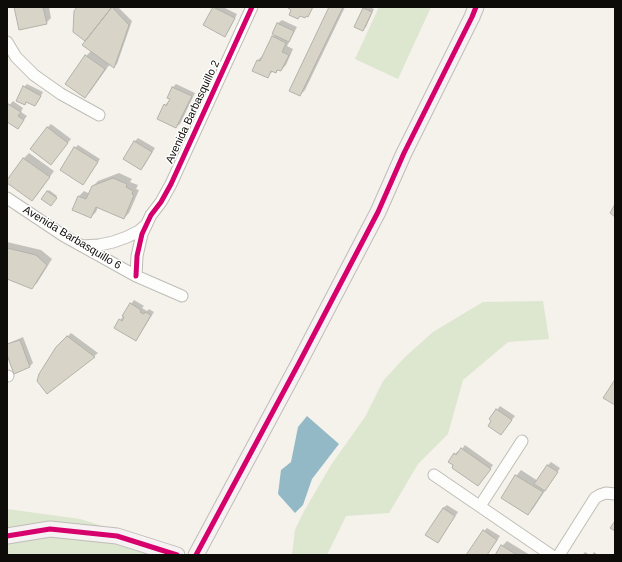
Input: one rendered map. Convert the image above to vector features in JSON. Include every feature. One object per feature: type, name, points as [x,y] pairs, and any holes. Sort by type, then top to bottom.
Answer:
[{"type":"street","name":"Avenida Barbasquillo 2","points":[[148,223],[171,184],[252,7]]},
{"type":"street","points":[[196,555],[378,212],[404,153],[476,7]]},
{"type":"street","points":[[7,42],[16,57],[34,75],[61,94],[100,115]]},
{"type":"street","name":"Avenida Barbasquillo 6","points":[[7,198],[64,236],[136,276],[182,296]]},
{"type":"street","points":[[82,246],[99,245],[128,237],[139,231],[148,223]]},
{"type":"street","points":[[136,276],[137,256],[142,234],[148,223]]},
{"type":"street","points":[[480,506],[522,441]]},
{"type":"street","points":[[434,475],[551,555]]},
{"type":"street","points":[[559,555],[595,498],[606,493],[615,494]]},
{"type":"street","points":[[7,536],[50,529],[117,536],[177,555]]},
{"type":"green space","points":[[379,7],[431,7],[398,79],[355,59]]},
{"type":"green space","points":[[543,301],[549,339],[508,342],[463,380],[448,434],[418,464],[389,513],[346,516],[327,555],[292,555],[295,530],[303,513],[331,465],[365,417],[383,381],[405,357],[433,332],[483,302]]},
{"type":"green space","points":[[7,509],[80,519],[151,541],[165,555],[7,555]]},
{"type":"water","points":[[307,416],[339,444],[312,479],[303,505],[295,513],[278,494],[281,470],[291,462],[298,427]]},
{"type":"building","points":[[14,7],[43,7],[47,24],[19,30]]},
{"type":"building","points":[[77,7],[112,7],[85,41],[73,32],[74,11]]},
{"type":"building","points":[[112,7],[129,25],[114,68],[82,45]]},
{"type":"building","points":[[213,7],[235,18],[225,37],[203,25]]},
{"type":"building","points":[[313,7],[308,17],[306,16],[305,18],[300,16],[298,19],[289,15],[291,10],[288,8]]},
{"type":"building","points":[[329,7],[343,7],[300,96],[289,91]]},
{"type":"building","points":[[363,8],[372,12],[363,31],[354,27]]},
{"type":"building","points":[[277,23],[294,31],[289,42],[272,34]]},
{"type":"building","points":[[272,36],[286,43],[282,52],[289,55],[281,71],[277,70],[276,73],[271,71],[268,78],[252,71],[257,60],[260,61]]},
{"type":"building","points":[[85,55],[105,69],[85,98],[65,84]]},
{"type":"building","points":[[23,86],[41,96],[35,106],[26,102],[25,105],[16,101]]},
{"type":"building","points":[[172,87],[192,96],[176,128],[157,119],[164,104],[166,106],[170,99],[167,98]]},
{"type":"building","points":[[8,104],[21,112],[18,116],[24,120],[18,129],[7,122]]},
{"type":"building","points":[[47,127],[68,143],[51,165],[30,149]]},
{"type":"building","points":[[134,141],[152,152],[141,170],[123,159]]},
{"type":"building","points":[[74,147],[98,162],[83,185],[60,170]]},
{"type":"building","points":[[23,158],[50,177],[32,201],[7,183],[7,180]]},
{"type":"building","points":[[113,178],[127,184],[126,187],[133,191],[132,194],[134,195],[124,219],[96,207],[91,218],[72,210],[78,196],[86,199],[92,186]]},
{"type":"building","points":[[47,191],[57,198],[51,206],[41,199]]},
{"type":"building","points":[[615,204],[615,217],[610,213]]},
{"type":"building","points":[[7,248],[36,255],[47,265],[32,289],[7,279]]},
{"type":"building","points":[[130,303],[141,310],[140,312],[144,314],[145,312],[151,315],[136,341],[114,328],[119,319],[122,321],[124,317],[122,316]]},
{"type":"building","points":[[67,336],[95,357],[47,394],[37,381],[39,374],[56,347]]},
{"type":"building","points":[[20,340],[30,367],[14,374],[7,355],[7,344]]},
{"type":"building","points":[[614,381],[615,382],[615,405],[603,398]]},
{"type":"building","points":[[496,409],[512,420],[501,435],[488,426],[491,421],[489,419]]},
{"type":"building","points":[[461,448],[491,469],[478,486],[452,468],[453,465],[448,462],[454,453],[456,455]]},
{"type":"building","points":[[547,465],[558,472],[545,491],[534,484]]},
{"type":"building","points":[[515,475],[543,492],[528,515],[501,498]]},
{"type":"building","points":[[443,508],[455,516],[438,543],[425,535]]},
{"type":"building","points":[[615,521],[615,531],[610,528]]},
{"type":"building","points":[[483,530],[497,540],[487,555],[466,555]]},
{"type":"building","points":[[501,545],[517,555],[495,555]]},
{"type":"cycle path","points":[[136,276],[137,256],[142,234],[151,215],[161,202],[171,184],[252,7]]},
{"type":"cycle path","points":[[196,555],[378,212],[404,153],[476,7]]},
{"type":"cycle path","points":[[7,536],[50,529],[117,536],[177,555]]}]
